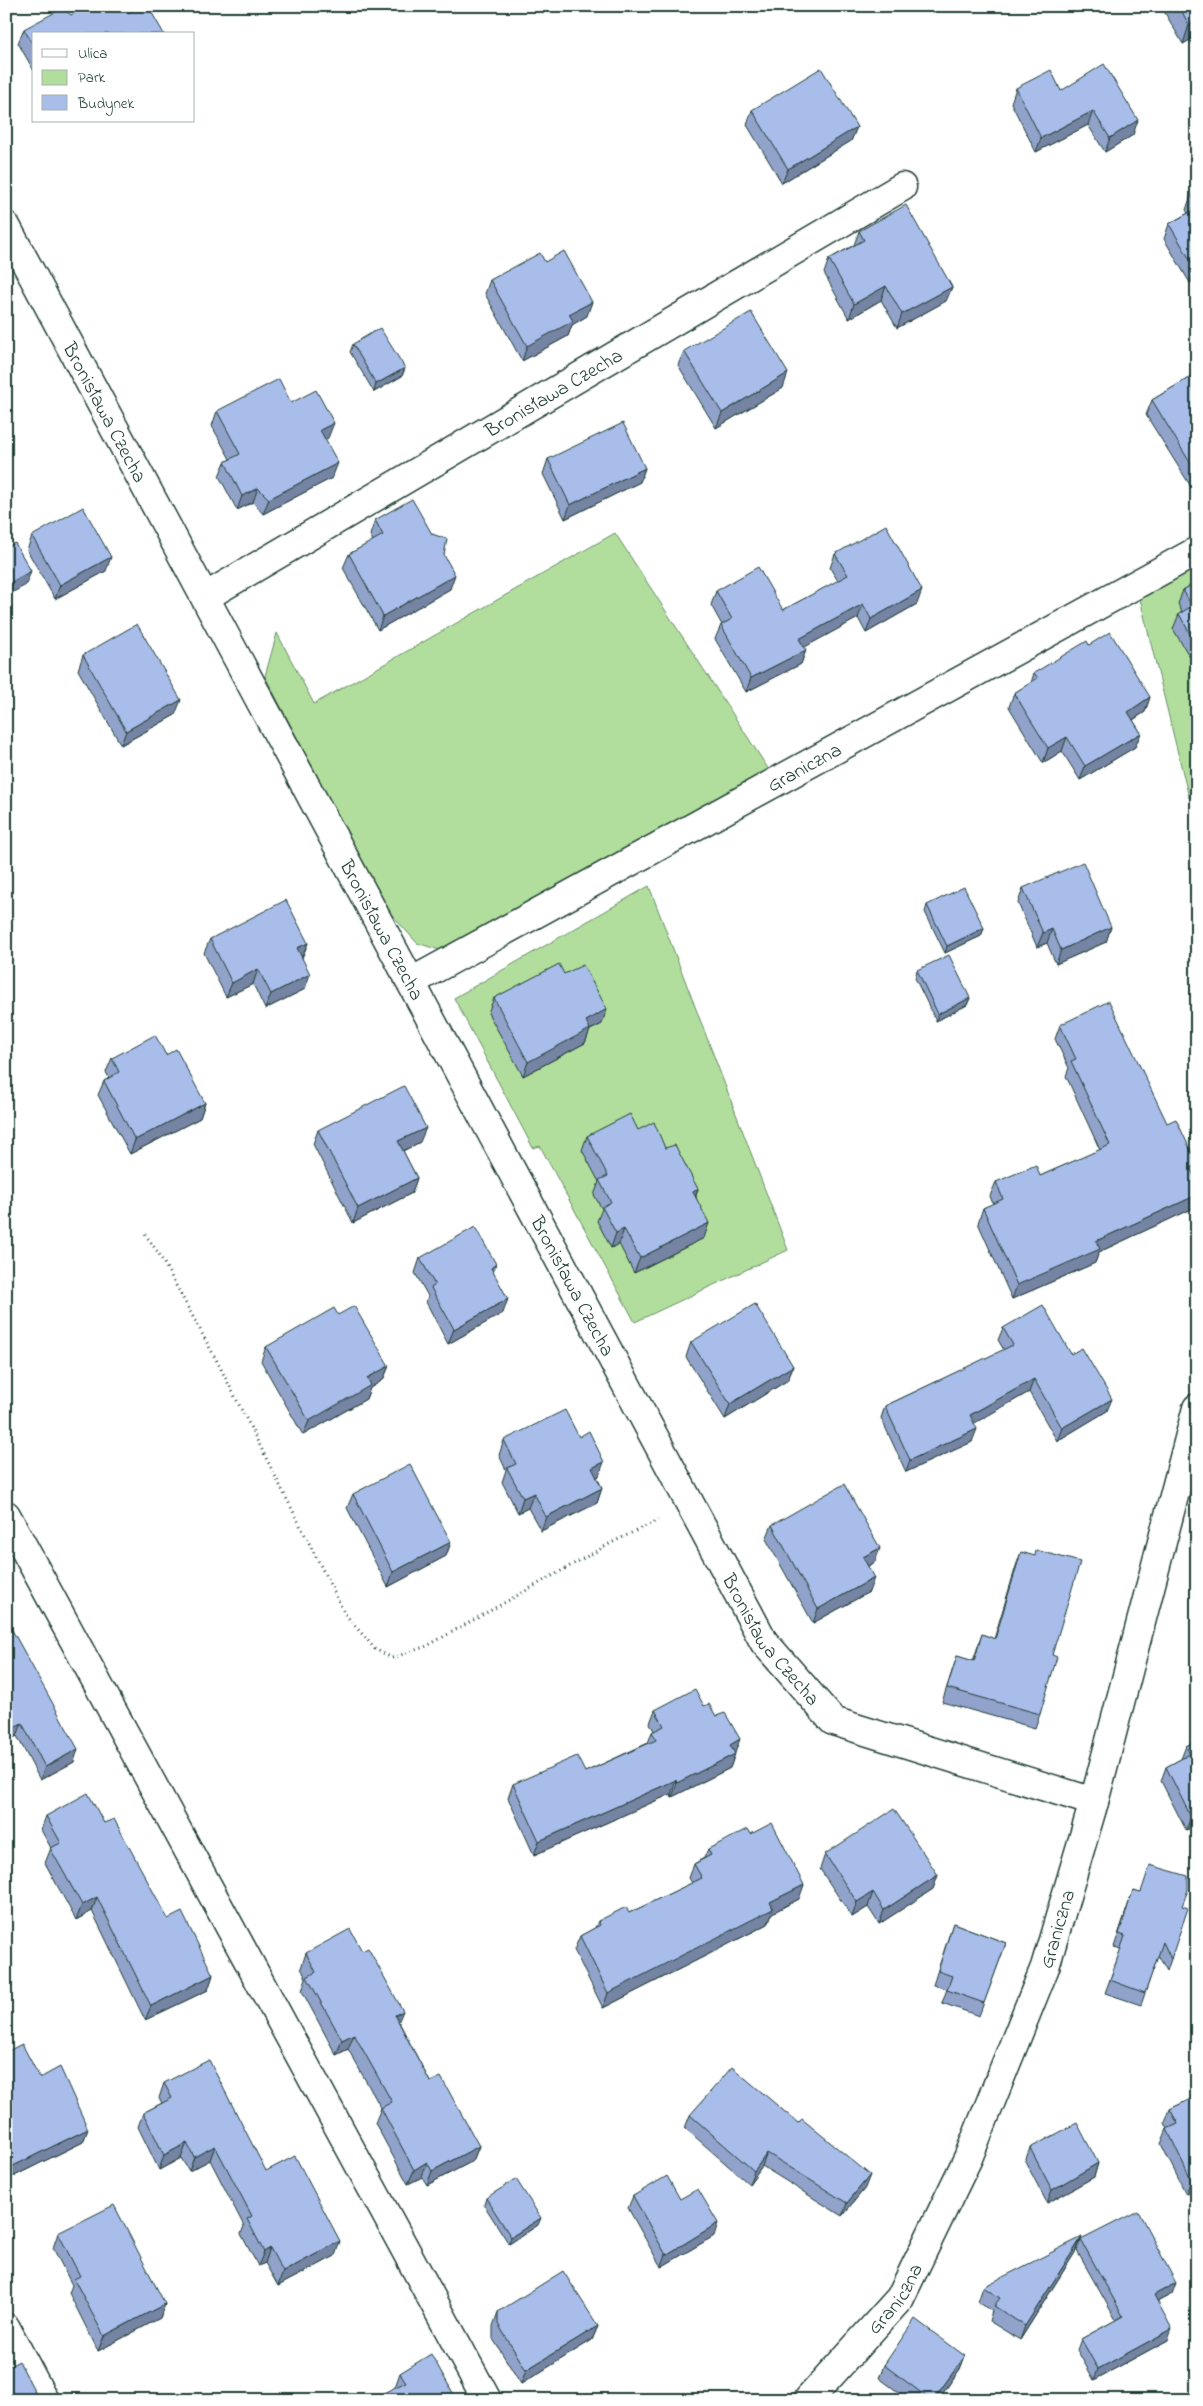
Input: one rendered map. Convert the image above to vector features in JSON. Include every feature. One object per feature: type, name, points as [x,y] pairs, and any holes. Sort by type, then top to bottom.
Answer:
[{"type":"street","name":"Bronisława Czecha","points":[[205,598],[902,187]]},
{"type":"street","name":"Bronisława Czecha","points":[[6,226],[764,1642],[833,1721],[1094,1802]]},
{"type":"street","name":"Graniczna","points":[[411,982],[1197,551]]},
{"type":"street","name":"Graniczna","points":[[808,2400],[900,2298],[968,2158],[1045,1967],[1094,1802],[1197,1408]]},
{"type":"street","points":[[6,1515],[487,2400]]},
{"type":"street","points":[[6,2328],[44,2400]]},
{"type":"path","points":[[145,1234],[159,1254],[218,1363],[345,1614],[376,1649],[392,1658],[427,1646],[611,1543],[690,1504]]},
{"type":"green space","points":[[615,533],[771,773],[450,953],[417,943],[384,906],[265,676],[277,633],[314,704]]},
{"type":"green space","points":[[1197,562],[1197,795],[1189,798],[1139,595]]},
{"type":"green space","points":[[649,886],[788,1250],[635,1322],[540,1146],[533,1148],[454,998]]},
{"type":"building","points":[[86,6],[125,6],[128,13],[140,6],[148,6],[163,32],[32,32],[32,43],[24,29],[63,8],[71,15]]},
{"type":"building","points":[[1179,6],[1197,6],[1197,22],[1189,25]]},
{"type":"building","points":[[1104,64],[1138,120],[1110,138],[1093,111],[1041,138],[1016,88],[1051,70],[1061,91]]},
{"type":"building","points":[[821,68],[857,127],[788,169],[752,110]]},
{"type":"building","points":[[1197,192],[1197,205],[1191,195]]},
{"type":"building","points":[[906,205],[952,287],[902,314],[886,286],[854,304],[829,259],[864,240],[859,231]]},
{"type":"building","points":[[1197,208],[1197,268],[1195,268],[1169,224]]},
{"type":"building","points":[[564,251],[592,302],[569,314],[573,321],[527,346],[490,280],[540,253],[545,262]]},
{"type":"building","points":[[751,312],[788,373],[722,413],[684,351]]},
{"type":"building","points":[[380,328],[405,368],[376,384],[353,344]]},
{"type":"building","points":[[1197,373],[1197,474],[1152,400]]},
{"type":"building","points":[[279,379],[291,403],[316,390],[334,423],[320,430],[338,463],[269,499],[258,488],[242,496],[225,462],[240,454],[217,411]]},
{"type":"building","points":[[623,423],[645,468],[570,505],[548,459]]},
{"type":"building","points":[[412,499],[432,534],[447,539],[444,555],[455,575],[383,616],[349,554],[383,535],[375,520]]},
{"type":"building","points":[[83,507],[111,557],[60,585],[32,536]]},
{"type":"building","points":[[886,525],[922,590],[871,619],[863,604],[799,639],[806,650],[751,678],[721,625],[732,619],[716,591],[758,567],[783,610],[848,575],[835,554]]},
{"type":"building","points":[[15,543],[31,571],[6,585],[6,548]]},
{"type":"building","points":[[1197,582],[1197,646],[1179,614],[1192,606],[1183,590]]},
{"type":"building","points":[[137,624],[181,700],[126,731],[83,655]]},
{"type":"building","points":[[1110,632],[1150,697],[1128,712],[1141,733],[1085,766],[1067,737],[1048,748],[1014,693],[1038,678],[1034,673],[1087,641],[1089,645]]},
{"type":"building","points":[[1083,862],[1111,927],[1061,950],[1052,929],[1043,933],[1023,888]]},
{"type":"building","points":[[964,887],[984,928],[947,946],[927,905]]},
{"type":"building","points":[[286,900],[308,943],[297,948],[310,974],[271,994],[258,969],[232,983],[210,939]]},
{"type":"building","points":[[949,955],[970,998],[938,1014],[917,970]]},
{"type":"building","points":[[559,964],[564,974],[583,965],[607,1009],[586,1021],[590,1029],[528,1062],[494,998]]},
{"type":"building","points":[[1109,1001],[1167,1123],[1176,1119],[1197,1164],[1190,1168],[1197,1183],[1197,1195],[1096,1241],[1100,1249],[1017,1285],[983,1208],[1003,1199],[996,1182],[1036,1165],[1040,1176],[1110,1145],[1071,1061],[1076,1059],[1060,1025]]},
{"type":"building","points":[[155,1035],[166,1055],[176,1049],[205,1103],[135,1140],[104,1081],[119,1072],[112,1058]]},
{"type":"building","points":[[404,1086],[426,1128],[398,1141],[417,1178],[358,1208],[318,1130]]},
{"type":"building","points":[[630,1114],[638,1130],[654,1122],[665,1148],[675,1145],[698,1189],[693,1192],[709,1223],[640,1258],[624,1229],[616,1233],[602,1207],[611,1202],[599,1180],[608,1176],[587,1136]]},
{"type":"building","points":[[475,1227],[496,1264],[491,1268],[508,1299],[454,1329],[431,1288],[435,1285],[420,1258]]},
{"type":"building","points":[[755,1304],[793,1366],[730,1404],[691,1342]]},
{"type":"building","points":[[1043,1305],[1071,1354],[1082,1348],[1112,1399],[1062,1428],[1034,1379],[970,1415],[977,1429],[910,1460],[885,1406],[1013,1345],[1003,1328]]},
{"type":"building","points":[[354,1306],[389,1366],[367,1378],[371,1385],[309,1421],[266,1347],[334,1308],[338,1315]]},
{"type":"building","points":[[565,1410],[579,1437],[589,1431],[604,1462],[592,1468],[602,1488],[546,1517],[534,1493],[523,1498],[507,1468],[516,1464],[504,1440]]},
{"type":"building","points":[[410,1464],[451,1542],[393,1572],[353,1494]]},
{"type":"building","points":[[844,1484],[880,1548],[863,1557],[874,1578],[818,1609],[772,1525]]},
{"type":"building","points":[[1036,1550],[1080,1562],[1052,1655],[1057,1657],[1040,1714],[947,1688],[957,1656],[974,1661],[982,1634],[995,1639],[1021,1552],[1035,1556]]},
{"type":"building","points":[[6,1619],[78,1749],[45,1767],[22,1723],[6,1731]]},
{"type":"building","points":[[695,1689],[704,1706],[709,1704],[716,1716],[725,1713],[740,1739],[730,1745],[735,1754],[677,1783],[676,1780],[539,1841],[513,1784],[577,1756],[585,1772],[656,1740],[652,1732],[664,1726],[655,1710]]},
{"type":"building","points":[[1197,1741],[1197,1814],[1191,1817],[1166,1767],[1190,1754],[1186,1746]]},
{"type":"building","points":[[88,1793],[104,1823],[114,1819],[168,1919],[182,1912],[213,1975],[151,2006],[97,1897],[82,1905],[50,1848],[61,1843],[46,1816]]},
{"type":"building","points":[[894,1809],[938,1875],[884,1910],[873,1892],[857,1902],[825,1854]]},
{"type":"building","points":[[772,1823],[804,1885],[770,1902],[773,1909],[608,1993],[580,1936],[600,1925],[598,1921],[626,1907],[629,1913],[702,1878],[694,1864],[711,1855],[708,1849],[748,1829],[751,1834]]},
{"type":"building","points":[[1150,1865],[1188,1876],[1188,1890],[1182,1906],[1188,1908],[1171,1959],[1163,1942],[1145,1993],[1110,1980],[1125,1936],[1119,1934],[1133,1890],[1141,1892]]},
{"type":"building","points":[[953,1923],[1006,1943],[984,2003],[947,1990],[952,1976],[938,1971]]},
{"type":"building","points":[[350,1929],[362,1951],[368,1948],[403,2011],[395,2015],[430,2082],[441,2077],[479,2146],[432,2171],[427,2162],[414,2170],[381,2108],[392,2102],[354,2034],[342,2040],[307,1977],[316,1972],[306,1953]]},
{"type":"building","points":[[22,2044],[40,2078],[60,2067],[88,2129],[9,2168],[6,2163],[6,2052]]},
{"type":"building","points":[[209,2060],[266,2171],[295,2156],[340,2241],[283,2272],[270,2248],[264,2252],[247,2219],[252,2216],[215,2146],[194,2157],[187,2143],[164,2155],[143,2113],[172,2098],[164,2083]]},
{"type":"building","points":[[732,2067],[798,2123],[802,2119],[870,2175],[847,2203],[767,2153],[754,2171],[690,2115]]},
{"type":"building","points":[[1197,2096],[1197,2177],[1191,2180],[1167,2129],[1178,2124],[1170,2109]]},
{"type":"building","points":[[1077,2123],[1098,2163],[1052,2190],[1030,2148]]},
{"type":"building","points":[[667,2176],[680,2199],[698,2189],[718,2223],[666,2255],[633,2196]]},
{"type":"building","points":[[516,2179],[541,2218],[511,2237],[486,2198]]},
{"type":"building","points":[[114,2205],[165,2304],[104,2336],[74,2279],[80,2276],[58,2233]]},
{"type":"building","points":[[1138,2211],[1176,2283],[1154,2295],[1172,2329],[1098,2369],[1081,2339],[1123,2316],[1081,2240]]},
{"type":"building","points":[[1082,2237],[1025,2326],[994,2306],[1000,2298],[983,2287]]},
{"type":"building","points":[[563,2271],[598,2326],[526,2370],[498,2324],[498,2312]]},
{"type":"building","points":[[915,2319],[965,2356],[933,2400],[884,2365]]},
{"type":"building","points":[[431,2354],[457,2400],[369,2400],[406,2382],[400,2373]]},
{"type":"building","points":[[19,2361],[35,2392],[22,2400],[6,2400],[6,2368]]}]
